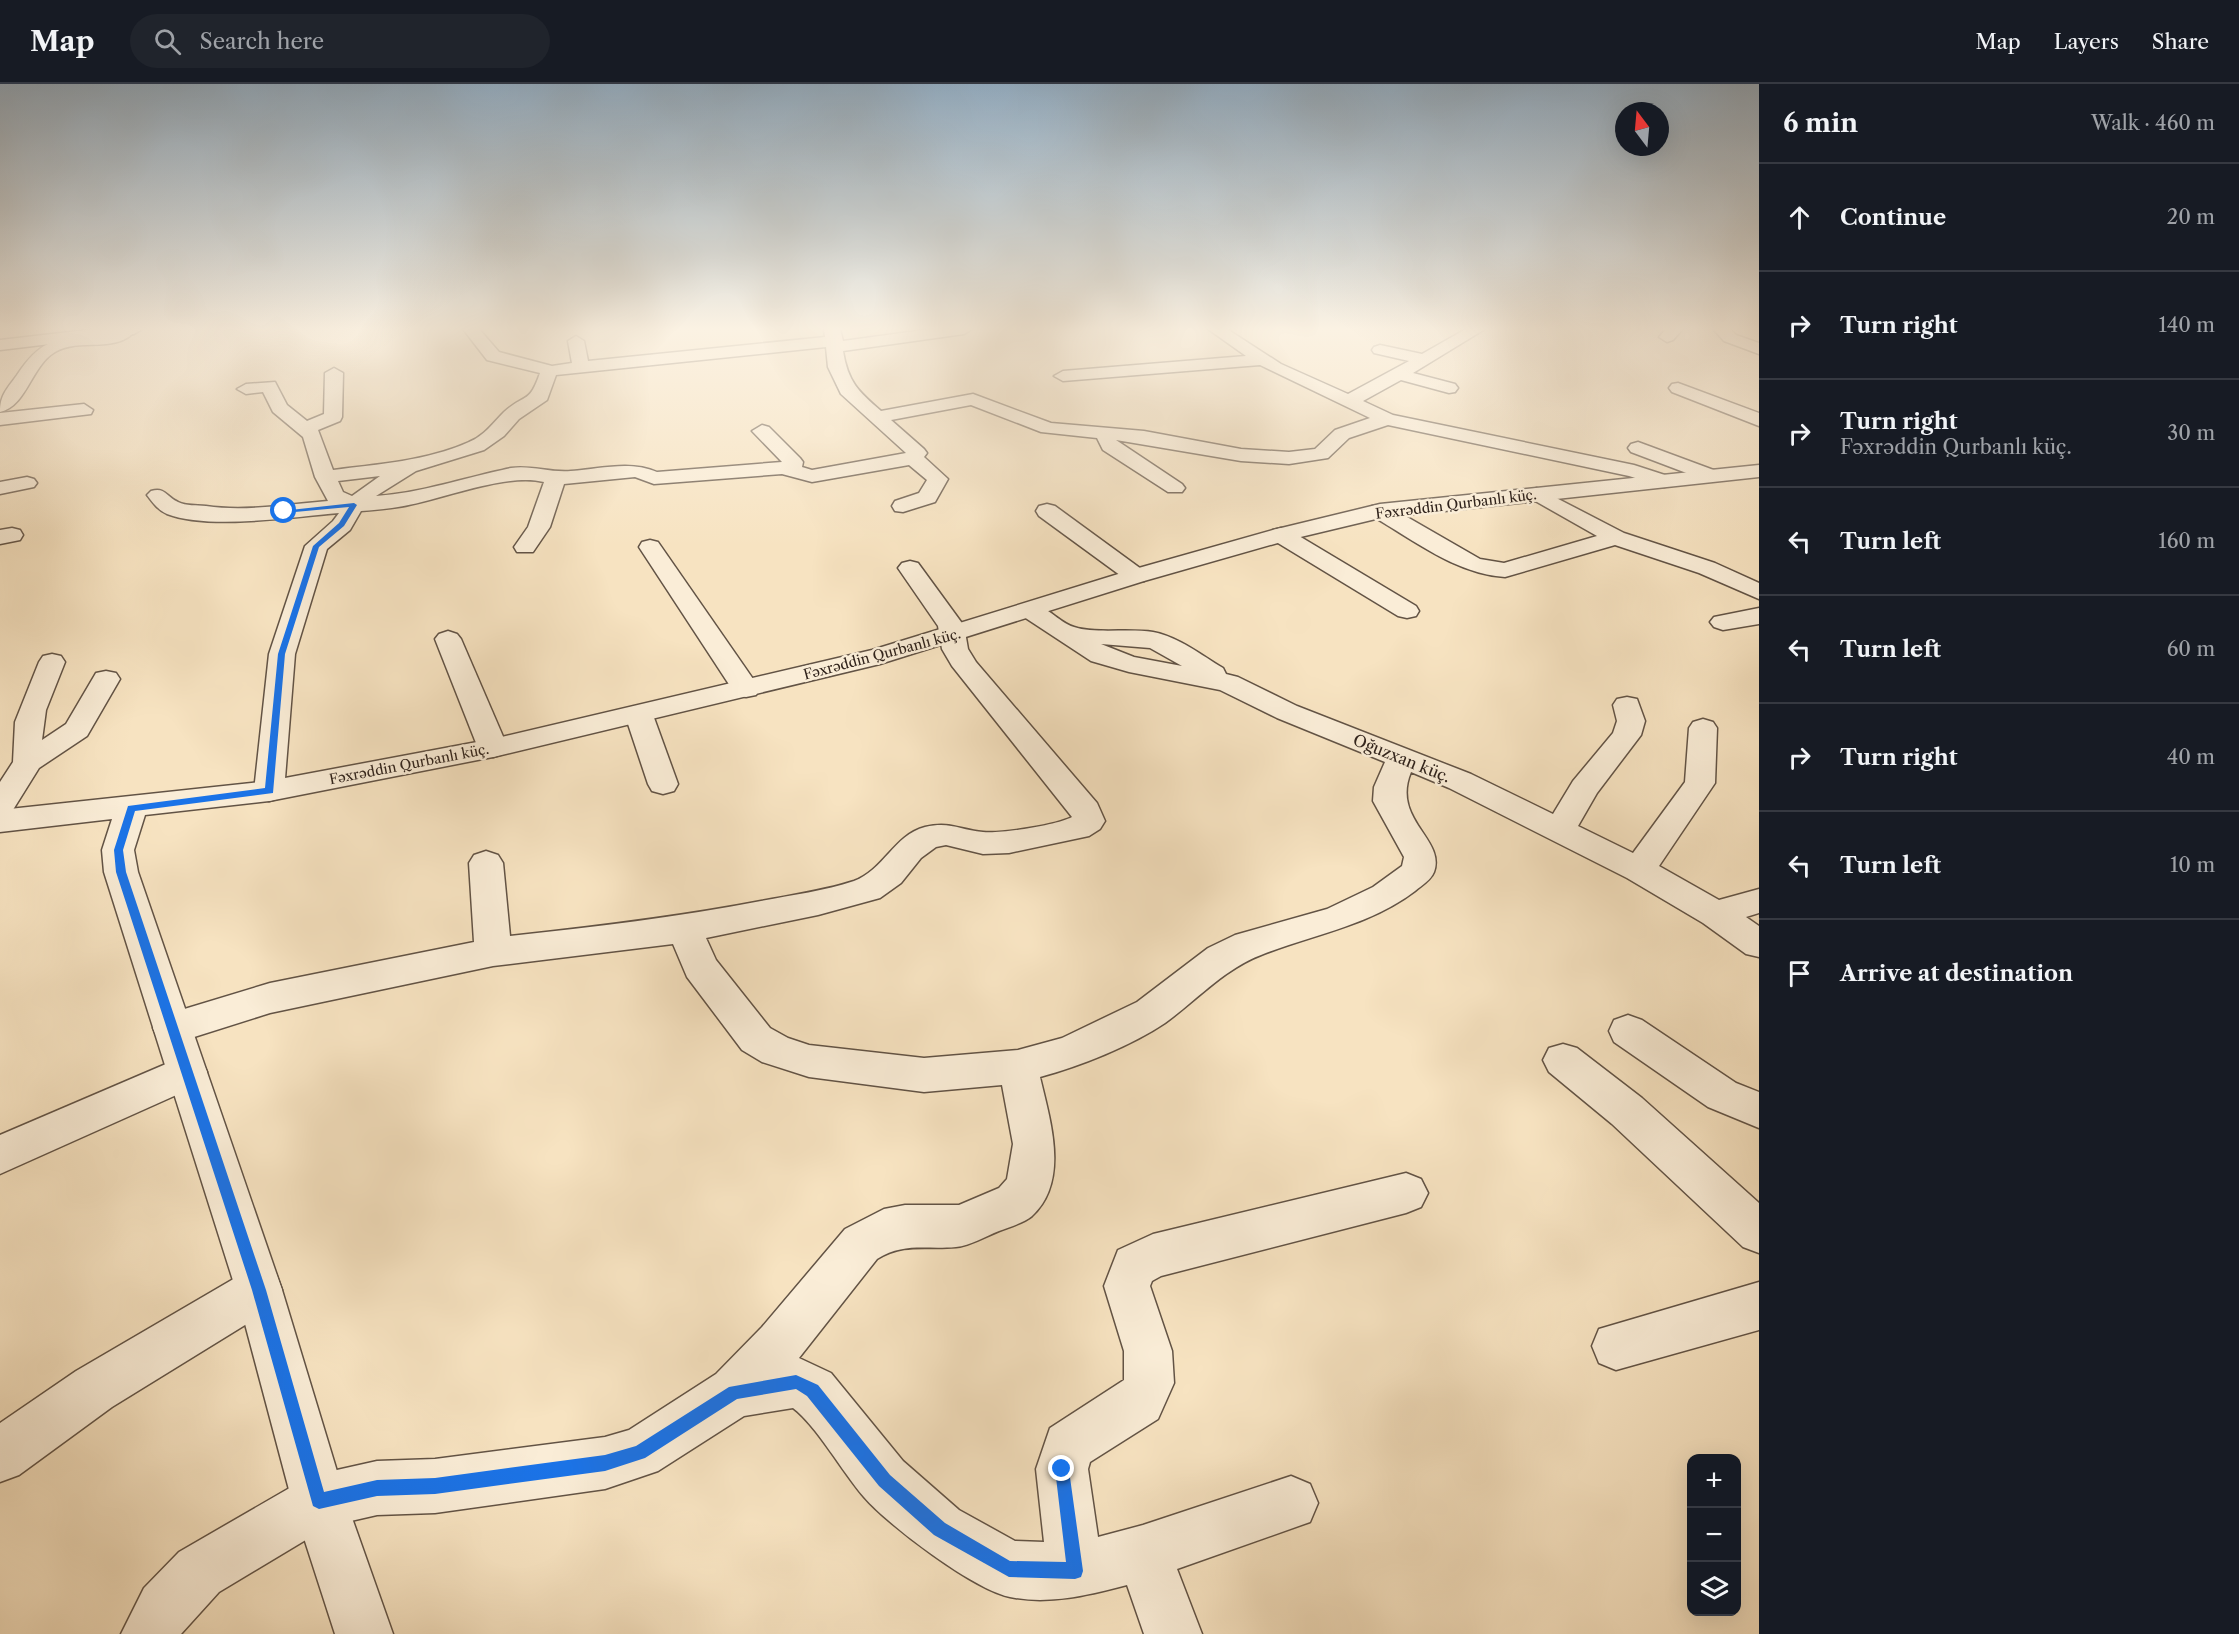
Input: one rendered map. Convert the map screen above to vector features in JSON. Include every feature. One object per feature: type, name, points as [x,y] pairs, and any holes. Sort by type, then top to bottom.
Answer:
[{"type":"street","points":[[276,401],[279,408],[307,428],[312,435],[325,477],[335,496],[354,505]]},
{"type":"street","points":[[307,428],[333,417],[333,401]]},
{"type":"street","points":[[325,477],[409,467],[477,446],[497,432],[520,409],[532,401]]},
{"type":"street","points":[[158,495],[175,509],[221,515],[354,505],[421,497],[514,474],[537,474],[555,479],[632,471],[643,472],[654,478],[791,469],[812,476],[913,459],[917,453],[858,401]]},
{"type":"street","points":[[876,417],[960,401]]},
{"type":"street","points":[[979,401],[1041,426],[1175,442],[1241,454],[1290,458],[1320,454],[1342,434],[1387,419]]},
{"type":"street","points":[[1712,401],[1759,420]]},
{"type":"street","points":[[1346,402],[1387,419],[1463,437],[1634,471],[1664,481]]},
{"type":"street","points":[[0,418],[84,410]]},
{"type":"street","points":[[762,431],[789,456],[793,462],[791,469]]},
{"type":"street","points":[[1107,434],[1106,441],[1110,446],[1175,488]]},
{"type":"street","points":[[1638,448],[1712,476]]},
{"type":"street","points":[[903,506],[927,497],[938,479],[913,459]]},
{"type":"street","points":[[270,791],[282,654],[316,546],[342,525],[354,505],[367,493],[409,467]]},
{"type":"street","name":"Fəxrəddin Qurbanlı küç.","points":[[0,821],[270,791],[493,748],[746,689],[953,635],[1136,576],[1281,535],[1380,511],[1759,471]]},
{"type":"street","points":[[525,547],[539,527],[555,479]]},
{"type":"street","points":[[0,488],[27,483]]},
{"type":"street","points":[[1537,494],[1616,538],[1681,558],[1759,592]]},
{"type":"street","points":[[1047,511],[1136,576]]},
{"type":"street","points":[[1380,511],[1472,564],[1489,569],[1505,570],[1616,538]]},
{"type":"street","points":[[1281,535],[1407,611]]},
{"type":"street","points":[[650,547],[746,689]]},
{"type":"street","points":[[1681,558],[1722,548]]},
{"type":"street","points":[[172,1028],[270,998],[494,952],[685,929],[818,903],[868,890],[889,875],[909,850],[926,838],[945,834],[983,843],[1009,842],[1078,828],[1089,821],[1086,810],[965,666],[955,649],[953,635],[946,617],[910,568]]},
{"type":"street","name":"Oğuzxan küç.","points":[[1030,610],[1100,655],[1129,664],[1228,683],[1287,712],[1460,781],[1639,870],[1715,914],[1759,944]]},
{"type":"street","points":[[1723,622],[1759,616]]},
{"type":"street","points":[[448,639],[493,748]]},
{"type":"street","points":[[28,762],[26,745],[28,720],[52,662]]},
{"type":"street","points":[[0,806],[28,762],[77,730],[106,679]]},
{"type":"street","points":[[1560,829],[1584,788],[1627,735],[1631,721],[1627,705]]},
{"type":"street","points":[[639,715],[663,784]]},
{"type":"street","points":[[1639,870],[1700,783],[1703,728]]},
{"type":"street","points":[[685,929],[700,968],[724,1001],[756,1039],[776,1052],[808,1061],[924,1075],[1018,1067],[1071,1052],[1150,1013],[1221,958],[1248,945],[1338,918],[1385,896],[1418,871],[1420,857],[1389,801],[1389,787],[1402,758]]},
{"type":"street","points":[[131,808],[118,850],[121,872],[259,1290],[319,1501],[364,1634]]},
{"type":"street","points":[[486,863],[494,952]]},
{"type":"street","points":[[1715,914],[1759,901]]},
{"type":"street","points":[[1628,1031],[1722,1095],[1759,1110]]},
{"type":"street","points":[[1563,1060],[1627,1111],[1759,1232]]},
{"type":"street","points":[[150,1634],[164,1608],[198,1572],[319,1501],[377,1488],[435,1486],[605,1463],[640,1453],[734,1392],[779,1344],[861,1244],[884,1230],[905,1226],[958,1226],[1015,1203],[1028,1188],[1034,1144],[1018,1067]]},
{"type":"street","points":[[0,1155],[187,1072]]},
{"type":"street","points":[[1075,1571],[1062,1469],[1068,1446],[1140,1401],[1149,1383],[1148,1351],[1127,1286],[1134,1266],[1153,1256],[1406,1193]]},
{"type":"street","points":[[0,1456],[41,1423],[79,1397],[259,1290]]},
{"type":"street","points":[[1616,1346],[1759,1306]]},
{"type":"street","points":[[734,1392],[796,1382],[813,1390],[884,1480],[940,1529],[1009,1569],[1075,1571],[1143,1553],[1291,1503]]},
{"type":"street","points":[[1143,1553],[1173,1634]]},
{"type":"route","points":[[284,511],[354,505],[342,525],[323,538],[316,546],[282,654],[270,791],[131,808],[118,850],[121,872],[259,1290],[319,1501],[377,1488],[435,1486],[605,1463],[640,1453],[734,1392],[796,1382],[813,1390],[884,1480],[940,1529],[1009,1569],[1075,1571],[1062,1469]]}]
